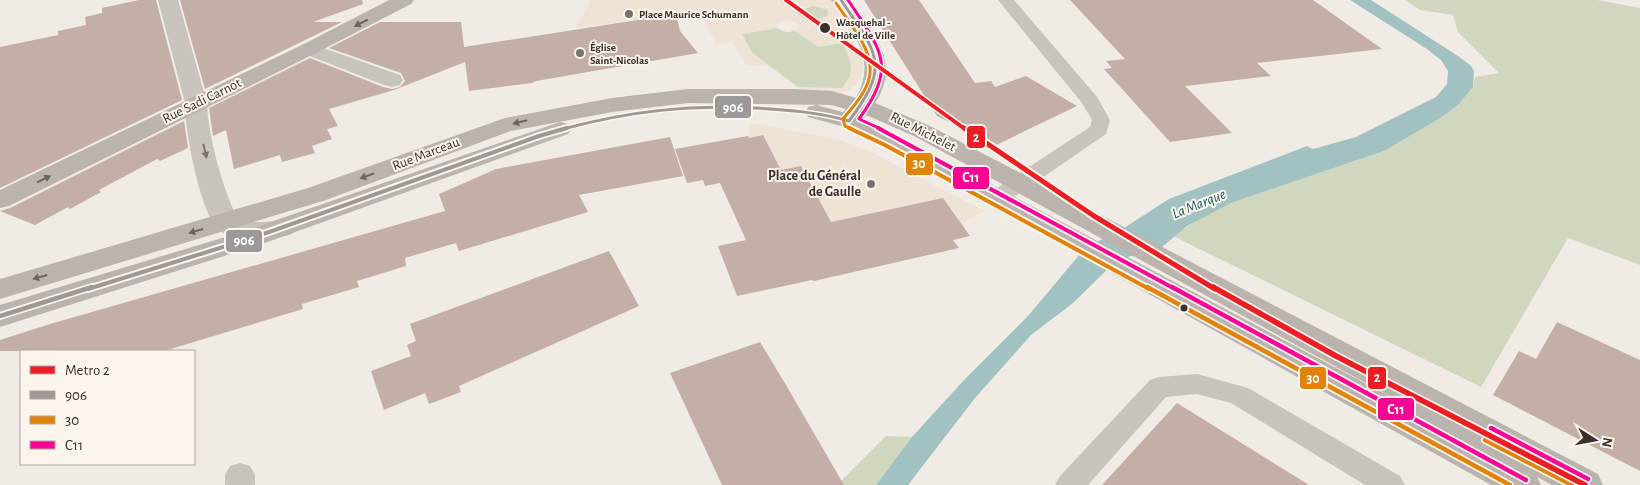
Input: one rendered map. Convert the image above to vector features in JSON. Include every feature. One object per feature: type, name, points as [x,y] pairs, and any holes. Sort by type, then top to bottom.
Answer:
[{"type":"street","points":[[168,0],[196,103],[196,116],[216,197],[225,223],[233,227],[250,230],[282,228]]},
{"type":"street","name":"Rue Sadi Carnot","points":[[0,200],[404,0]]},
{"type":"street","points":[[841,0],[871,48],[878,67],[876,84],[856,113]]},
{"type":"street","points":[[308,49],[392,80]]},
{"type":"street","name":"Rue Marceau","points":[[0,289],[225,223],[326,191],[484,132],[530,120],[631,102],[688,96],[832,98],[856,113]]},
{"type":"street","name":"Rue Marceau","points":[[0,316],[195,257],[282,228],[538,136],[604,118],[668,108],[725,107],[798,110],[822,113],[856,113]]},
{"type":"street","name":"Rue Michelet","points":[[856,113],[922,131],[1021,183],[1071,225]]},
{"type":"street","name":"Rue Michelet","points":[[856,113],[888,138],[996,200],[1071,225]]},
{"type":"street","points":[[1071,225],[1147,266],[1585,485]]},
{"type":"street","points":[[1147,266],[1523,485]]},
{"type":"lane","points":[[996,200],[1099,130],[1101,120],[1090,101],[1006,0]]},
{"type":"lane","points":[[1070,485],[1159,387],[1197,384],[1239,395],[1390,485]]},
{"type":"green space","points":[[1405,0],[1597,0],[1640,8],[1640,265],[1568,238],[1481,387],[1173,236],[1210,212],[1231,203],[1384,151],[1458,105],[1473,87],[1475,77],[1499,73],[1458,32],[1453,15],[1420,10]]},
{"type":"green space","points":[[812,6],[828,10],[828,15],[821,19],[813,20],[805,19],[798,15],[798,12]]},
{"type":"green space","points":[[776,28],[786,32],[795,31],[818,46],[843,43],[851,68],[851,74],[846,85],[840,89],[798,87],[752,53],[742,34]]},
{"type":"green space","points":[[886,436],[912,437],[876,485],[837,485]]},
{"type":"shaded area","points":[[591,0],[831,0],[862,59],[863,68],[857,84],[848,91],[837,93],[800,93],[798,87],[842,88],[850,76],[852,65],[843,43],[818,47],[795,31],[800,26],[792,21],[779,22],[776,28],[742,34],[752,53],[769,65],[747,66],[732,42],[716,44],[700,12],[576,28]],"holes":[[[815,6],[828,10],[827,16],[814,21],[805,20],[798,14],[802,8]]]},
{"type":"shaded area","name":"Place du Général de Gaulle","points":[[750,123],[838,139],[869,151],[984,211],[962,224],[943,198],[831,222],[801,166],[781,170],[763,135],[749,138]]},
{"type":"water","name":"La Marque","points":[[1350,0],[1371,0],[1458,56],[1471,66],[1474,71],[1473,87],[1458,105],[1440,118],[1384,151],[1231,203],[1187,226],[1162,247],[1117,260],[1073,303],[1031,335],[975,398],[908,485],[876,485],[912,437],[965,379],[1028,316],[1085,248],[1124,228],[1169,199],[1307,146],[1313,149],[1356,137],[1436,97],[1447,84],[1448,71],[1441,60]]},
{"type":"building","points":[[139,0],[156,0],[182,100],[0,188],[0,47],[58,35],[58,31],[86,25],[85,17],[102,13],[102,8]]},
{"type":"building","points":[[180,0],[362,0],[363,4],[313,22],[342,22],[205,89]]},
{"type":"building","points":[[864,0],[919,0],[975,83],[991,81],[995,87],[1026,76],[1077,106],[996,145],[937,116]]},
{"type":"building","points":[[1070,0],[1313,0],[1382,49],[1257,63],[1271,76],[1185,86],[1232,133],[1170,142],[1104,69],[1112,68],[1106,61],[1125,59]]},
{"type":"building","points":[[676,14],[680,31],[698,53],[532,83],[469,91],[465,62],[394,90],[329,109],[338,126],[327,129],[332,139],[312,146],[315,153],[282,162],[280,155],[234,169],[226,130],[213,136],[209,108],[310,58],[383,87],[392,89],[400,87],[405,81],[401,73],[329,48],[380,22],[461,22],[464,47]]},
{"type":"building","points":[[184,121],[188,148],[160,161],[157,159],[99,190],[101,192],[70,209],[68,207],[35,225],[0,211],[10,208]]},
{"type":"building","points":[[763,135],[781,170],[801,166],[831,222],[943,198],[970,236],[953,240],[959,248],[814,281],[737,296],[718,246],[746,240],[720,183],[705,186],[703,180],[687,183],[675,149]]},
{"type":"building","points":[[670,137],[683,176],[579,195],[588,212],[459,251],[456,243],[405,258],[406,266],[357,281],[359,287],[302,304],[303,309],[167,350],[0,351],[0,340],[50,324],[445,211],[439,194],[496,169]]},
{"type":"building","points":[[609,251],[639,306],[459,386],[461,392],[429,404],[425,393],[384,410],[371,371],[411,356],[407,345],[416,341],[410,324]]},
{"type":"building","points":[[1557,322],[1640,360],[1640,471],[1493,395],[1519,351],[1536,359]]},
{"type":"building","points":[[760,342],[844,485],[722,485],[670,373]]},
{"type":"building","points":[[1177,403],[1309,485],[1102,485]]},
{"type":"metro line","name":"2","points":[[786,0],[1016,164],[1154,253],[1336,356],[1585,485]]},
{"type":"transit line","name":"906","points":[[0,316],[252,238],[539,136],[604,118],[669,108],[732,107],[797,110],[822,113],[849,121],[872,86],[876,72],[871,47],[841,0]]},
{"type":"transit line","name":"C11","points":[[848,0],[869,32],[881,58],[882,72],[879,86],[872,101],[859,119],[891,134],[1526,480]]},
{"type":"transit line","name":"30","points":[[836,3],[861,41],[870,62],[868,83],[843,119],[845,126],[885,145],[1510,485]]},
{"type":"transit line","name":"C11","points":[[1491,428],[1588,479]]},
{"type":"transit line","name":"30","points":[[1485,440],[1572,485]]},
{"type":"place","name":"Place Maurice Schumann","points":[[629,14]]},
{"type":"place","name":"Wasquehal - Hôtel de Ville","points":[[825,28]]},
{"type":"place","name":"Église Saint-Nicolas","points":[[580,53]]},
{"type":"place","name":"Place du Général de Gaulle","points":[[871,184]]}]
